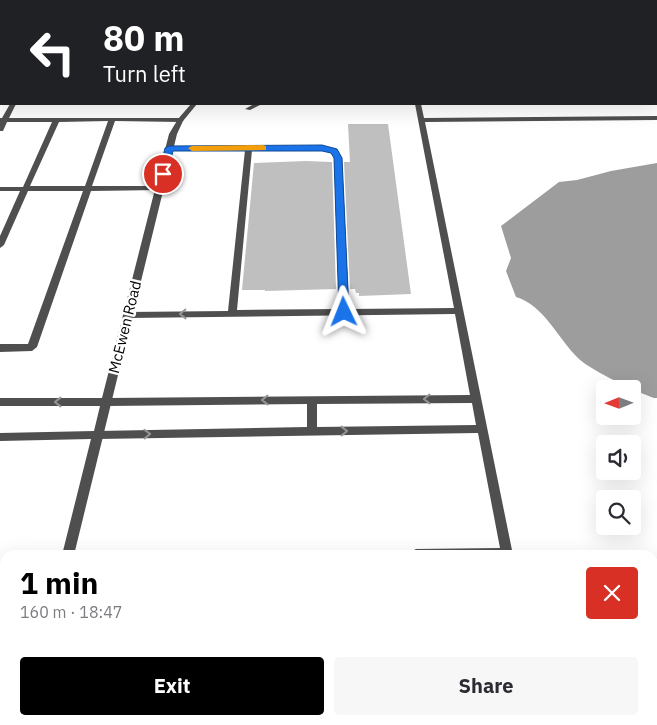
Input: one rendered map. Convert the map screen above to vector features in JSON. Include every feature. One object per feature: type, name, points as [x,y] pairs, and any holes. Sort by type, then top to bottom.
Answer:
[{"type":"street","points":[[0,129],[2,120],[12,105]]},
{"type":"street","name":"McEwen Road","points":[[69,550],[169,148],[180,120],[193,105]]},
{"type":"street","points":[[248,109],[258,105]]},
{"type":"street","points":[[418,105],[505,550]]},
{"type":"street","points":[[421,120],[657,118]]},
{"type":"street","points":[[0,245],[57,119]]},
{"type":"street","points":[[0,348],[32,347],[112,119]]},
{"type":"street","points":[[2,120],[180,120]]},
{"type":"street","points":[[169,148],[322,148],[334,151],[338,158],[344,312]]},
{"type":"street","points":[[232,314],[249,148]]},
{"type":"street","points":[[0,189],[160,188]]},
{"type":"street","points":[[128,315],[459,311]]},
{"type":"street","points":[[0,402],[476,399]]},
{"type":"street","points":[[312,400],[312,432]]},
{"type":"street","points":[[0,437],[482,429]]},
{"type":"shaded area","points":[[657,163],[657,398],[641,393],[641,380],[613,380],[579,359],[535,307],[516,297],[506,271],[511,258],[501,226],[559,182],[577,180],[611,171]]},
{"type":"building","points":[[348,124],[388,124],[411,294],[359,296],[355,289],[350,289],[344,162],[350,162]]},
{"type":"building","points":[[332,162],[336,289],[242,290],[254,163]]},
{"type":"slow traffic","points":[[192,148],[263,148]]},
{"type":"route","points":[[163,174],[169,148],[322,148],[334,151],[338,158],[344,312]]}]
